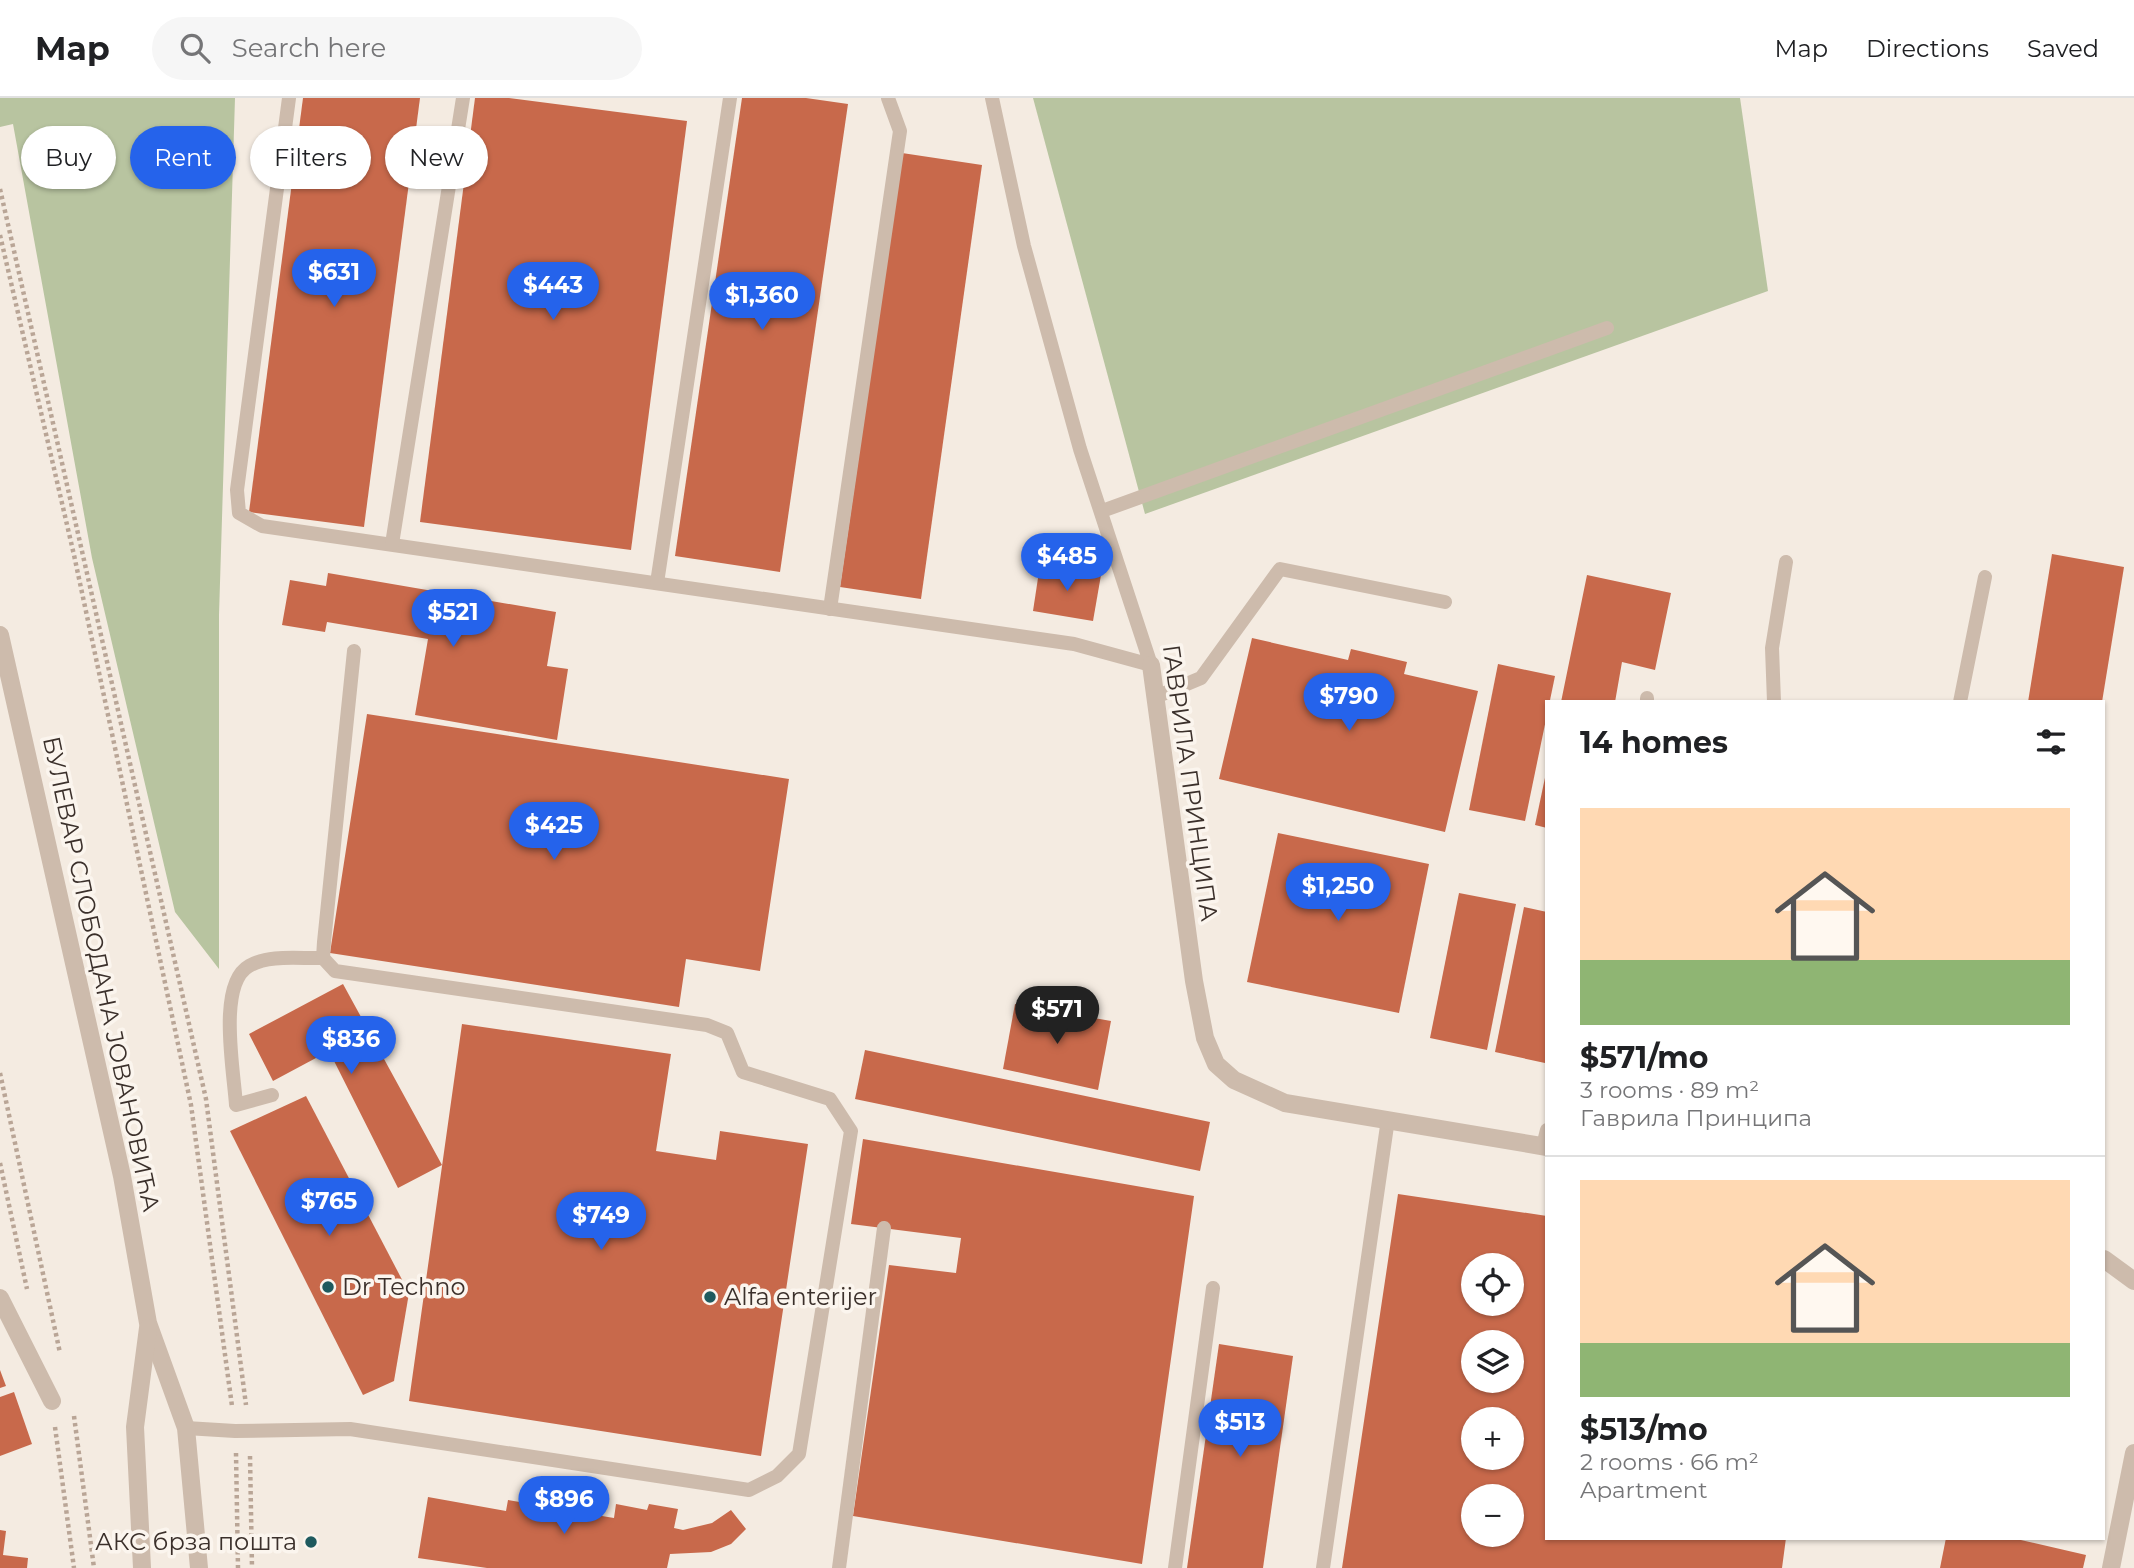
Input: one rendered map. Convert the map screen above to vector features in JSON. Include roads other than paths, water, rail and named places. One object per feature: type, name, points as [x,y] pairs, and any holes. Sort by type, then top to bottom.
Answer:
[{"type":"street","name":"БУЛЕВАР СЛОБОДАНА ЈОВАНОВИЋА","points":[[0,635],[97,1058],[148,1323],[186,1428],[198,1568]]},
{"type":"street","name":"ГАВРИЛА ПРИНЦИПА","points":[[1152,665],[1194,981],[1205,1038],[1216,1064],[1234,1080],[1285,1103],[1545,1141]]},
{"type":"street","points":[[2105,1260],[2134,1281]]},
{"type":"street","points":[[0,1298],[52,1401]]},
{"type":"street","name":"БУЛЕВАР СЛОБОДАНА ЈОВАНОВИЋА","points":[[142,1568],[135,1427],[148,1323]]},
{"type":"street","points":[[2111,1568],[2134,1453]]},
{"type":"lane","points":[[289,98],[237,490],[239,513],[261,526],[1074,644],[1152,665]]},
{"type":"lane","points":[[392,544],[463,98]]},
{"type":"lane","points":[[657,583],[730,98]]},
{"type":"lane","points":[[830,609],[900,131],[888,98]]},
{"type":"lane","name":"ГАВРИЛА ПРИНЦИПА","points":[[992,98],[1024,246],[1080,449],[1152,665]]},
{"type":"lane","points":[[1102,511],[1607,328]]},
{"type":"lane","points":[[1774,700],[1772,648],[1786,562]]},
{"type":"lane","points":[[1158,696],[1201,678],[1280,569],[1445,602]]},
{"type":"lane","points":[[1961,700],[1985,577]]},
{"type":"lane","points":[[186,1428],[350,1429],[749,1490],[777,1476],[799,1454],[851,1131],[830,1100],[743,1072],[727,1033],[707,1025],[335,971],[323,958],[354,651]]},
{"type":"lane","points":[[272,1095],[236,1105],[229,998],[236,977],[247,966],[263,960],[323,958]]},
{"type":"lane","points":[[1323,1568],[1388,1119]]},
{"type":"lane","points":[[839,1568],[884,1228]]},
{"type":"lane","points":[[1175,1568],[1213,1288]]},
{"type":"place","name":"Dr Techno","points":[[328,1287]]},
{"type":"place","name":"Alfa enterijer","points":[[710,1297]]},
{"type":"place","name":"АКС брза пошта","points":[[311,1542]]}]
